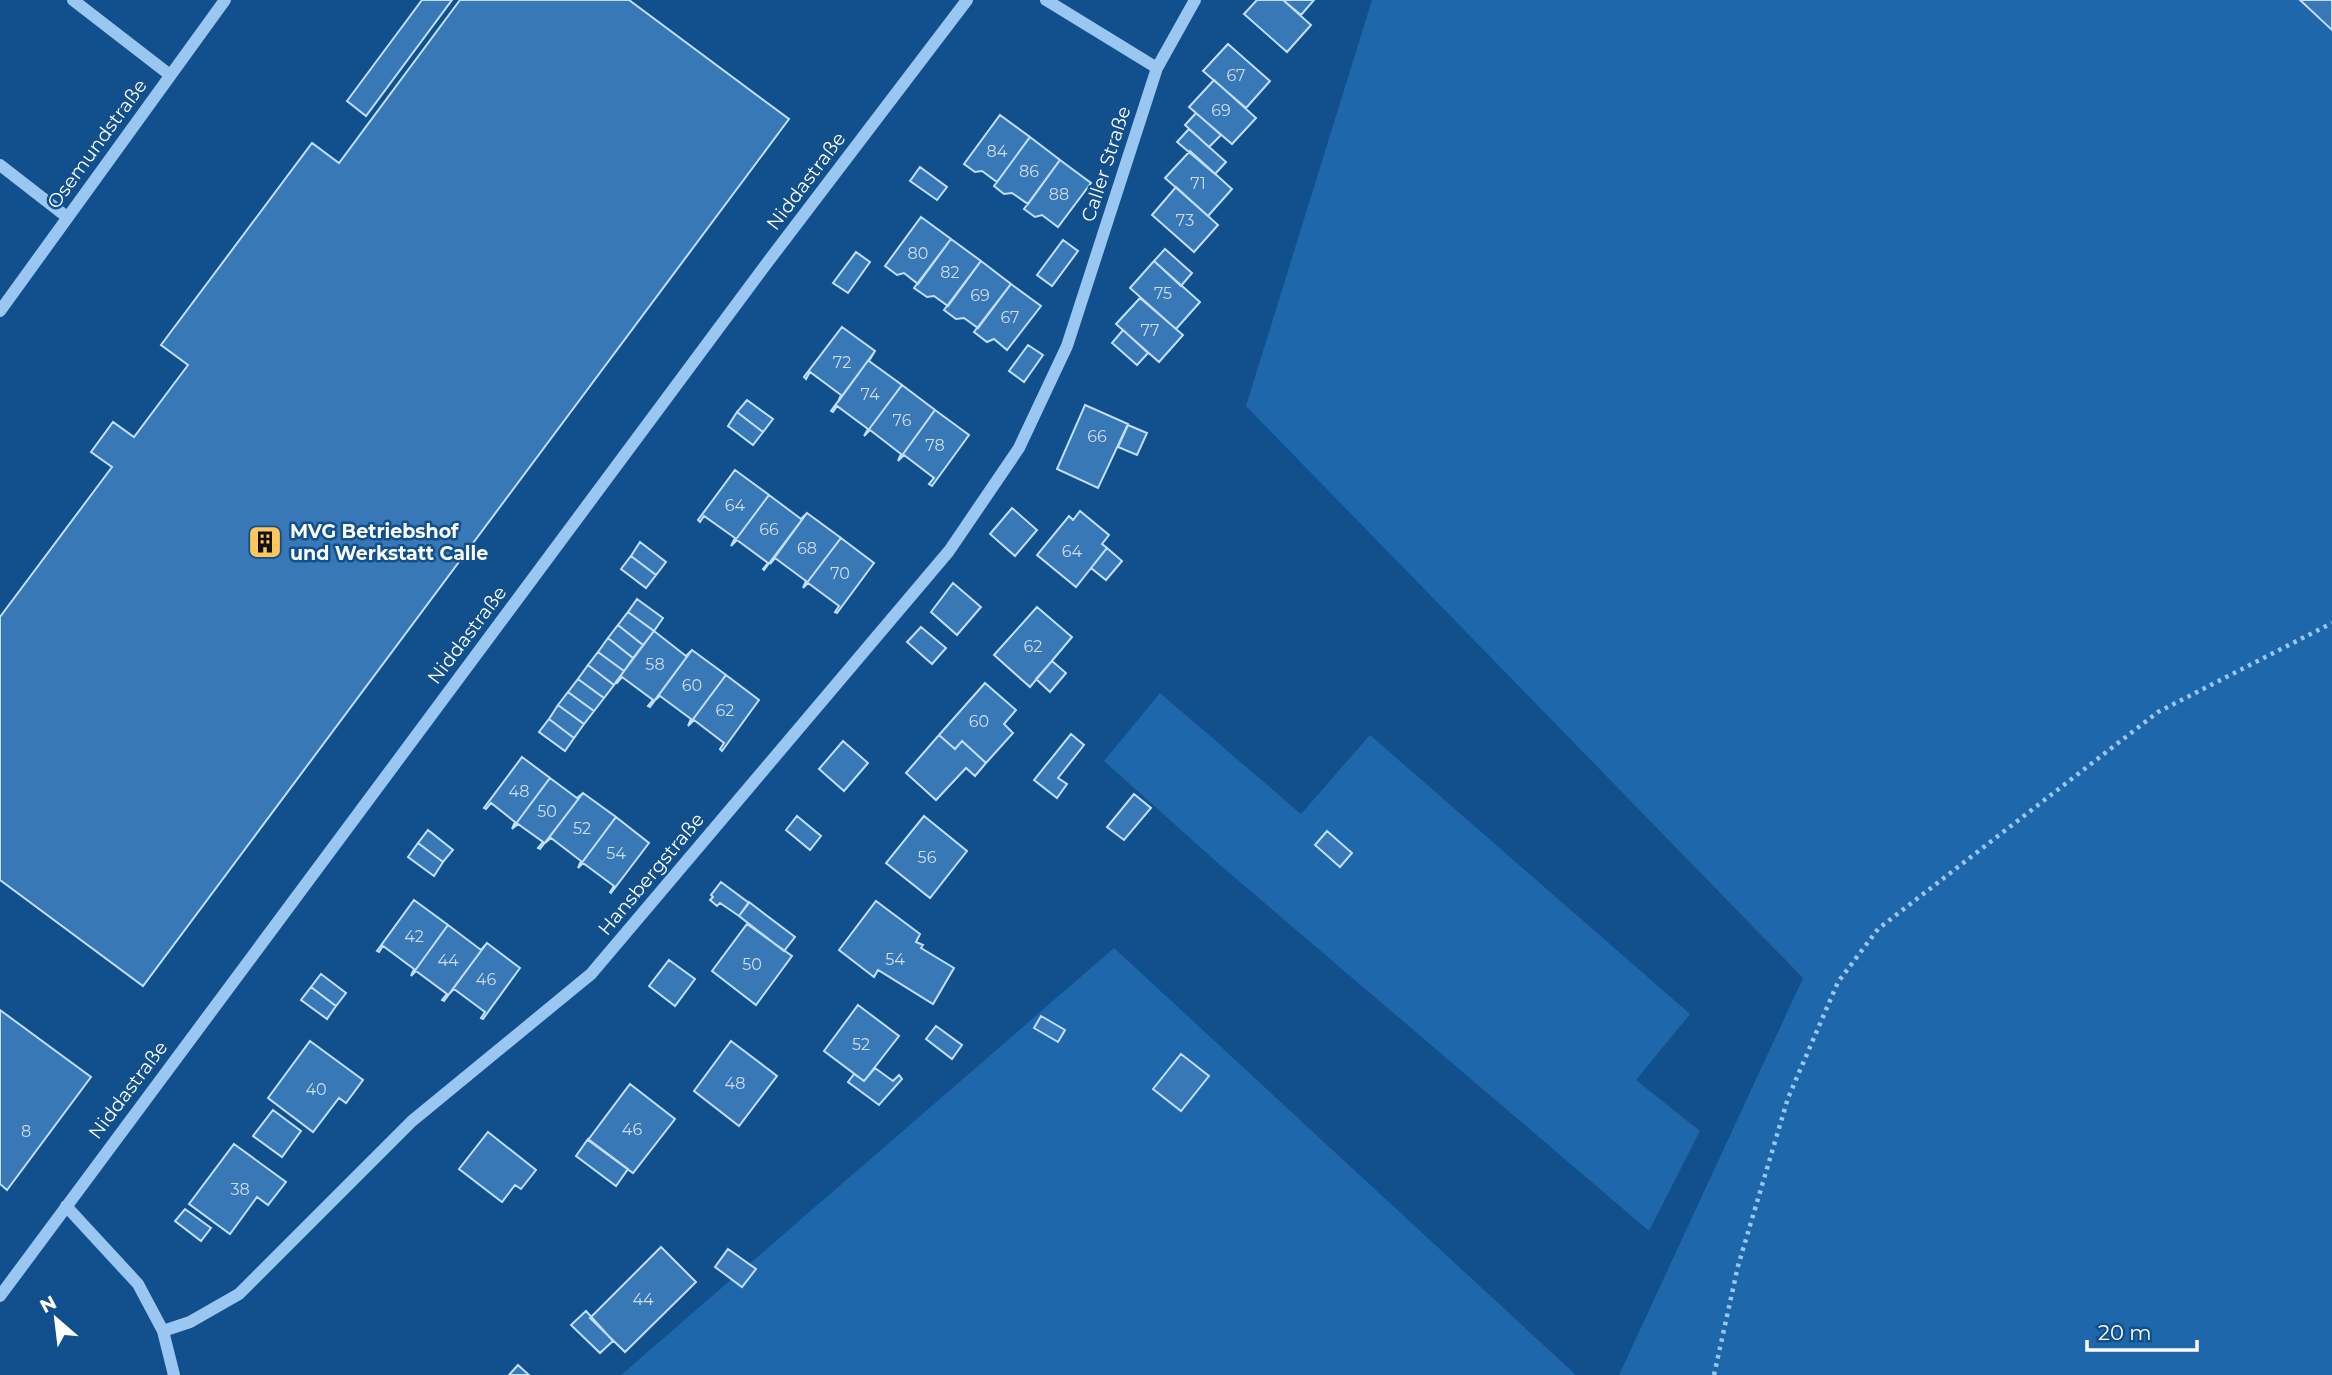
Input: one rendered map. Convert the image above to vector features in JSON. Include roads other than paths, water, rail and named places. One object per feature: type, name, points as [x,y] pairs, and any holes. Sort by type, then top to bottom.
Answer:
[{"type":"street","points":[[73,0],[170,75]]},
{"type":"street","name":"Osemundstraße","points":[[0,311],[225,0]]},
{"type":"street","name":"Niddastraße","points":[[0,1296],[767,263],[967,0]]},
{"type":"street","points":[[1046,0],[1157,68]]},
{"type":"street","name":"Caller Straße","points":[[1067,346],[1157,68],[1195,0]]},
{"type":"street","points":[[0,165],[68,217]]},
{"type":"street","name":"Hansbergstraße","points":[[163,1331],[190,1322],[239,1294],[412,1121],[591,975],[949,551],[1019,448],[1067,346]]},
{"type":"street","points":[[66,1206],[138,1284],[163,1331],[174,1375]]},
{"type":"place","name":"MVG Betriebshof und Werkstatt Calle","points":[[265,542]]}]
